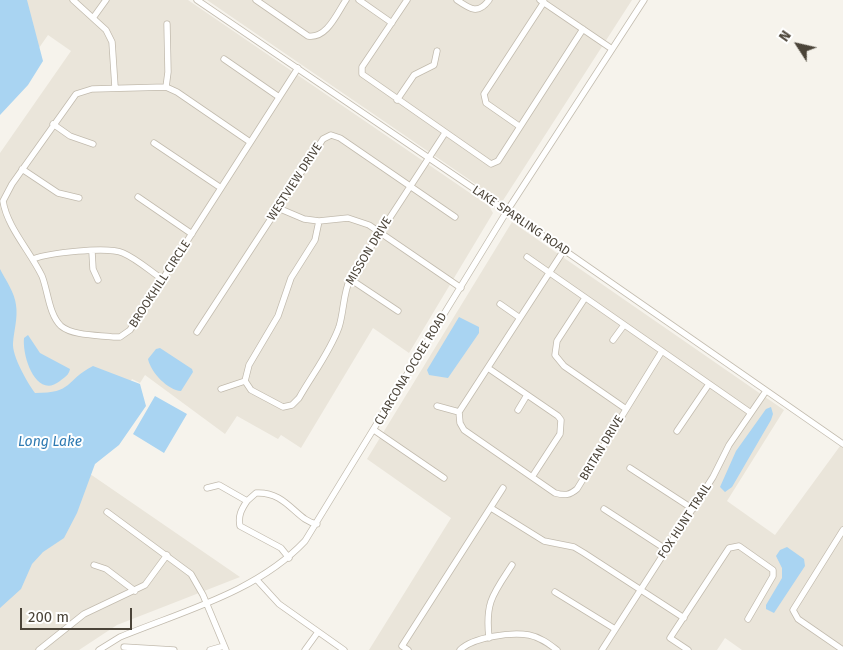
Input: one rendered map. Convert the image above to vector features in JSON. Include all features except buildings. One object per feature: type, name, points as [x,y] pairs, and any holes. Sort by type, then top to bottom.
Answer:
[{"type":"street","points":[[73,0],[106,30],[112,42],[116,88]]},
{"type":"street","points":[[93,18],[106,0]]},
{"type":"street","points":[[256,0],[308,36],[315,37],[324,32],[346,0]]},
{"type":"street","points":[[359,0],[392,23]]},
{"type":"street","points":[[407,0],[362,67],[362,74],[444,134],[491,164],[498,161],[583,29]]},
{"type":"street","points":[[457,0],[471,9],[477,10],[483,8],[488,0]]},
{"type":"street","name":"CLARCONA OCOEE ROAD","points":[[99,650],[120,637],[257,580],[289,558],[317,524],[506,211],[644,0]]},
{"type":"street","name":"LAKE SPARLING ROAD","points":[[202,1],[843,444]]},
{"type":"street","points":[[519,126],[486,103],[484,94],[542,1],[612,49]]},
{"type":"street","points":[[167,24],[168,72],[166,87],[177,92],[250,142]]},
{"type":"street","points":[[397,100],[414,76],[434,66],[437,51]]},
{"type":"street","points":[[224,59],[279,97]]},
{"type":"street","name":"BROOKHILL CIRCLE","points":[[166,87],[83,90],[76,94],[22,169],[3,201],[8,217],[45,283],[55,319],[69,330],[114,337],[126,334],[298,68]]},
{"type":"street","points":[[53,124],[70,136],[93,144]]},
{"type":"street","name":"MISSON DRIVE","points":[[245,381],[251,390],[274,404],[283,407],[292,405],[299,398],[334,339],[339,325],[344,292],[350,278],[444,134]]},
{"type":"street","name":"WESTVIEW DRIVE","points":[[197,332],[322,139],[331,135],[340,138],[455,217]]},
{"type":"street","points":[[154,143],[221,188]]},
{"type":"street","points":[[22,169],[58,193],[79,198]]},
{"type":"street","points":[[138,197],[192,234]]},
{"type":"street","points":[[278,208],[290,215],[319,221],[348,218],[380,232],[461,288]]},
{"type":"street","points":[[221,388],[245,381],[249,365],[278,316],[291,278],[315,240],[319,221]]},
{"type":"street","points":[[437,406],[459,412],[564,250]]},
{"type":"street","points":[[33,259],[53,253],[116,251],[123,253],[162,279]]},
{"type":"street","points":[[92,252],[93,268],[98,280]]},
{"type":"street","points":[[527,257],[751,413]]},
{"type":"street","points":[[350,278],[398,311]]},
{"type":"street","points":[[585,298],[558,340],[554,355],[564,366],[626,409]]},
{"type":"street","points":[[500,304],[520,318]]},
{"type":"street","points":[[612,340],[624,325]]},
{"type":"street","name":"BRITAN DRIVE","points":[[459,412],[460,423],[464,430],[555,493],[563,496],[572,494],[577,489],[662,351]]},
{"type":"street","points":[[488,368],[558,416],[562,427],[560,434],[532,477]]},
{"type":"street","points":[[676,431],[709,384]]},
{"type":"street","name":"FOX HUNT TRAIL","points":[[602,650],[713,478],[729,445],[766,391]]},
{"type":"street","points":[[518,410],[527,395]]},
{"type":"street","points":[[374,430],[444,478]]},
{"type":"street","points":[[630,468],[693,509]]},
{"type":"street","points":[[207,488],[219,485],[246,501]]},
{"type":"street","points":[[405,648],[503,488]]},
{"type":"street","points":[[289,558],[281,548],[240,526],[241,511],[246,501],[256,493],[273,494],[307,520],[317,524]]},
{"type":"street","points":[[491,508],[544,542],[574,547],[684,618]]},
{"type":"street","points":[[604,510],[667,550]]},
{"type":"street","points":[[107,512],[168,555],[191,574],[206,602],[225,648],[210,650]]},
{"type":"street","points":[[842,650],[798,619],[794,610],[843,530]]},
{"type":"street","points":[[688,650],[670,638],[729,548],[733,545],[739,546],[773,570],[773,576],[748,619]]},
{"type":"street","points":[[39,650],[84,614],[134,591],[152,578],[168,555]]},
{"type":"street","points":[[94,565],[106,569],[134,591]]},
{"type":"street","points":[[490,638],[488,607],[493,594],[512,565]]},
{"type":"street","points":[[257,580],[279,604],[344,650]]},
{"type":"street","points":[[555,592],[615,629]]},
{"type":"street","points":[[305,650],[318,632]]},
{"type":"street","points":[[460,650],[466,644],[476,639],[529,635],[539,638],[557,650]]},
{"type":"street","points":[[124,647],[174,650]]},
{"type":"shaded area","points":[[0,0],[188,0],[489,206],[493,213],[409,353],[373,328],[301,448],[281,435],[278,439],[237,416],[225,434],[145,375],[140,383],[132,379],[77,465],[240,577],[117,625],[79,650],[0,650],[0,153],[71,51],[48,35],[0,104]]},
{"type":"shaded area","points":[[207,0],[632,0],[502,202]]},
{"type":"shaded area","points":[[512,222],[784,410],[727,501],[775,535],[843,442],[843,650],[742,650],[725,638],[717,650],[369,650],[451,518],[367,459]]},
{"type":"water","points":[[0,0],[27,0],[43,61],[28,85],[0,115]]},
{"type":"water","name":"Long Lake","points":[[0,269],[15,300],[17,315],[13,348],[17,362],[35,393],[56,391],[63,388],[93,366],[140,384],[146,406],[119,445],[95,464],[77,513],[64,538],[43,552],[32,564],[21,589],[0,608]]},
{"type":"water","points":[[459,317],[479,327],[479,333],[448,378],[429,375],[427,370]]},
{"type":"water","points":[[28,335],[40,353],[70,369],[69,373],[60,381],[51,385],[44,385],[32,373],[25,355],[24,346],[24,338]]},
{"type":"water","points":[[160,348],[192,369],[193,372],[181,391],[171,388],[161,380],[150,364],[148,359],[156,349]]},
{"type":"water","points":[[155,396],[187,414],[164,453],[133,434]]},
{"type":"water","points":[[771,407],[773,414],[771,420],[732,487],[725,492],[720,487],[736,451],[766,409]]},
{"type":"water","points":[[787,547],[804,559],[805,566],[774,613],[766,609],[766,605],[782,578],[782,568],[776,556],[780,550]]}]
